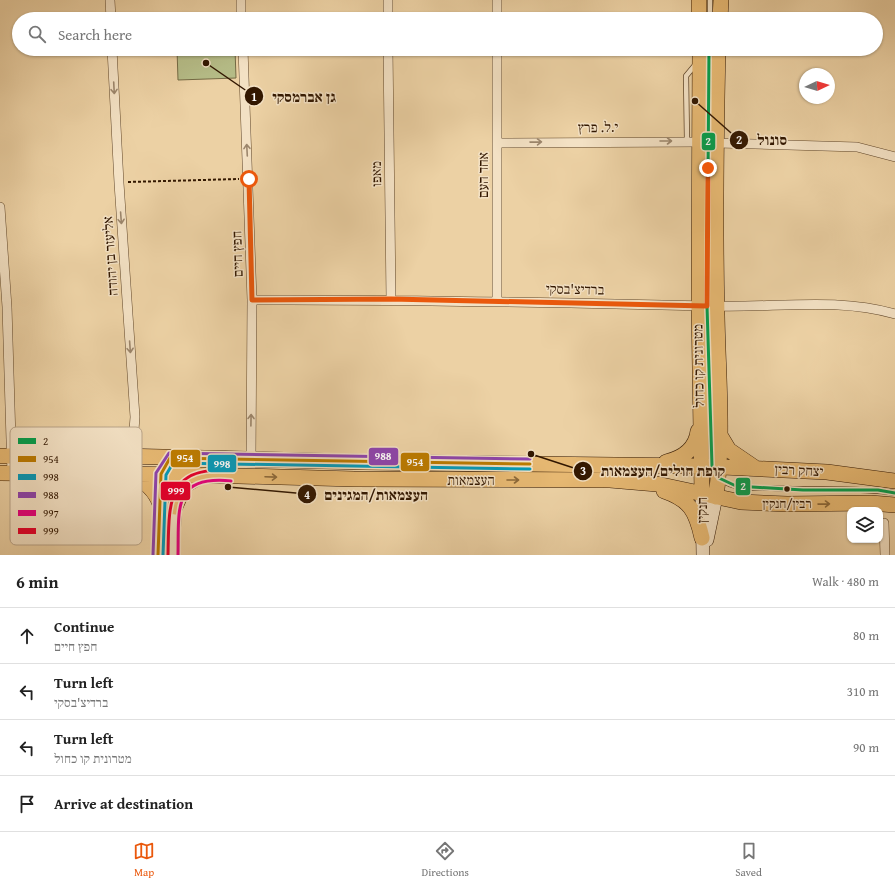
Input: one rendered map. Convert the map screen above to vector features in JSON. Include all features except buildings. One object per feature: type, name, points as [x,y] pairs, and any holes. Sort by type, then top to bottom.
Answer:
[{"type":"main road","points":[[699,0],[700,12]]},
{"type":"main road","points":[[720,12],[721,0]]},
{"type":"main road","points":[[703,56],[694,141],[719,432],[709,495],[741,502],[772,504],[871,503],[895,505]]},
{"type":"main road","points":[[655,465],[681,457],[691,449],[698,435],[701,410],[718,143],[718,56]]},
{"type":"main road","points":[[701,410],[713,469]]},
{"type":"main road","points":[[719,432],[729,450],[742,460],[757,468]]},
{"type":"main road","name":"העצמאות","points":[[142,457],[655,465],[713,469]]},
{"type":"main road","name":"יצחק רבין","points":[[713,469],[757,468],[846,474],[895,481]]},
{"type":"main road","name":"חנקין","points":[[709,495],[713,469]]},
{"type":"main road","name":"העצמאות","points":[[142,474],[354,479],[630,481],[709,495]]},
{"type":"main road","points":[[142,482],[154,490],[167,506],[185,485],[203,475]]},
{"type":"main road","points":[[630,481],[669,493],[683,500],[693,511],[702,538]]},
{"type":"street","points":[[110,0],[111,12]]},
{"type":"street","points":[[241,0],[242,12]]},
{"type":"street","points":[[388,0],[388,12]]},
{"type":"street","points":[[497,0],[497,12]]},
{"type":"street","name":"אליעזר בן יהודה","points":[[112,56],[119,183],[135,417],[134,427]]},
{"type":"street","name":"חפץ חיים","points":[[243,56],[249,179],[252,300],[250,459]]},
{"type":"street","name":"מאפו","points":[[388,56],[391,299]]},
{"type":"street","name":"אחד העם","points":[[496,301],[497,56]]},
{"type":"street","name":"י.ל. פרץ","points":[[496,143],[694,141]]},
{"type":"street","points":[[718,143],[856,147],[895,156]]},
{"type":"street","points":[[0,207],[6,473]]},
{"type":"street","name":"ברדיצ'בסקי","points":[[252,300],[391,299],[708,306],[845,305],[878,309],[895,314]]},
{"type":"street","points":[[158,555],[167,506],[170,458]]},
{"type":"street","name":"חנקין","points":[[703,555],[702,538],[709,495]]},
{"type":"street","name":"חנקין","points":[[703,555],[709,495]]},
{"type":"street","points":[[167,506],[173,555]]},
{"type":"street","points":[[884,522],[885,555]]},
{"type":"lane","points":[[710,0],[710,12]]},
{"type":"lane","name":"מטרונית קו כחול","points":[[703,56],[713,469]]},
{"type":"lane","points":[[713,469],[729,484],[746,487],[803,490],[878,490],[895,493]]},
{"type":"path","points":[[119,183],[249,179]]},
{"type":"green space","points":[[177,56],[235,56],[236,78],[178,80]]},
{"type":"transit line","name":"2","points":[[709,56],[707,306],[712,466],[719,478],[736,486],[803,490],[878,490],[895,493]]},
{"type":"transit line","name":"988","points":[[153,555],[156,473],[169,453],[530,459]]},
{"type":"transit line","name":"954","points":[[158,555],[161,474],[170,458],[530,464]]},
{"type":"transit line","name":"998","points":[[163,555],[166,475],[173,463],[530,469]]},
{"type":"transit line","name":"999","points":[[168,555],[171,504],[176,491],[183,481],[195,474],[211,470],[233,471]]},
{"type":"transit line","name":"997","points":[[178,555],[178,523],[183,498],[189,490],[198,484],[212,481],[231,481]]},
{"type":"place","name":"גן אברמסקי","points":[[206,63]]},
{"type":"place","name":"סונול","points":[[695,101]]},
{"type":"place","name":"קופת חולים/העצמאות","points":[[531,454]]},
{"type":"place","name":"העצמאות/המגינים","points":[[228,487]]},
{"type":"place","name":"רבין/חנקין","points":[[787,489]]},
{"type":"route","points":[[249,179],[252,300],[391,299],[707,306],[708,168]]}]
